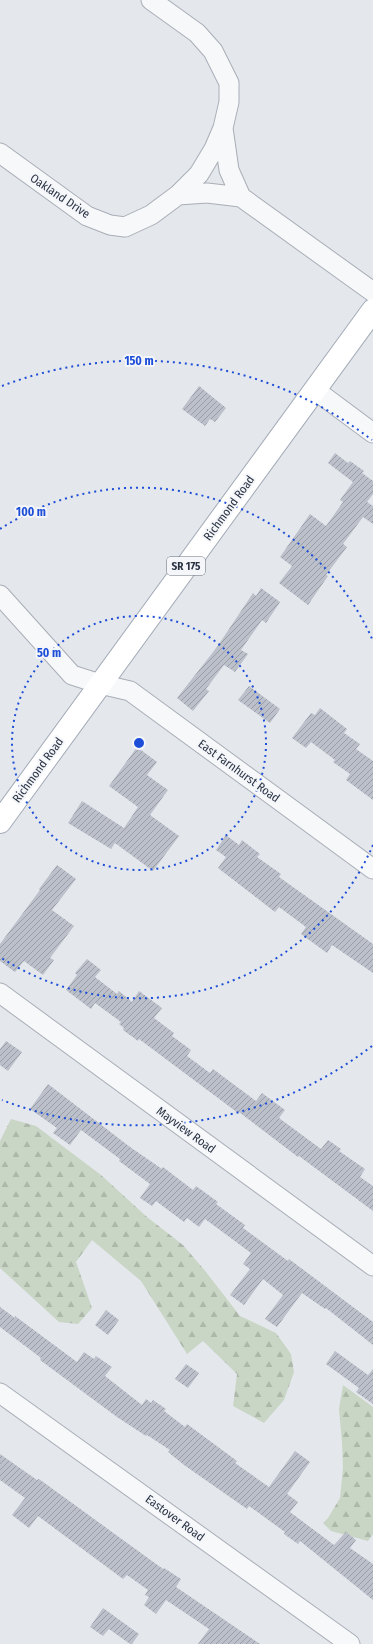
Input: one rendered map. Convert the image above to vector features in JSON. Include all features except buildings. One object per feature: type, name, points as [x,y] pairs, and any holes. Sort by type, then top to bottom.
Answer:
[{"type":"main road","name":"Richmond Road","points":[[0,822],[373,310]]},
{"type":"street","points":[[151,0],[197,33],[212,51],[229,83],[229,102],[223,128],[229,170],[241,197]]},
{"type":"street","name":"Oakland Drive","points":[[0,153],[87,216],[110,224],[125,227],[151,215],[178,195],[198,174],[214,149],[223,128]]},
{"type":"street","points":[[178,195],[207,193],[241,197],[373,292]]},
{"type":"street","points":[[315,390],[373,433]]},
{"type":"street","name":"East Farnhurst Road","points":[[0,595],[72,675],[100,684],[130,691],[373,869]]},
{"type":"street","name":"Mayview Road","points":[[0,993],[373,1266]]},
{"type":"street","name":"Eastover Road","points":[[0,1393],[350,1644]]},
{"type":"green space","points":[[11,1119],[36,1126],[101,1175],[147,1217],[183,1245],[240,1316],[276,1333],[291,1354],[294,1372],[284,1400],[264,1423],[233,1406],[237,1374],[203,1341],[187,1354],[141,1281],[92,1240],[76,1262],[92,1308],[78,1324],[59,1322],[0,1268],[0,1141]]},
{"type":"green space","points":[[343,1385],[373,1407],[373,1534],[368,1541],[331,1531],[323,1523],[328,1518],[340,1498],[343,1468],[339,1409]]}]
